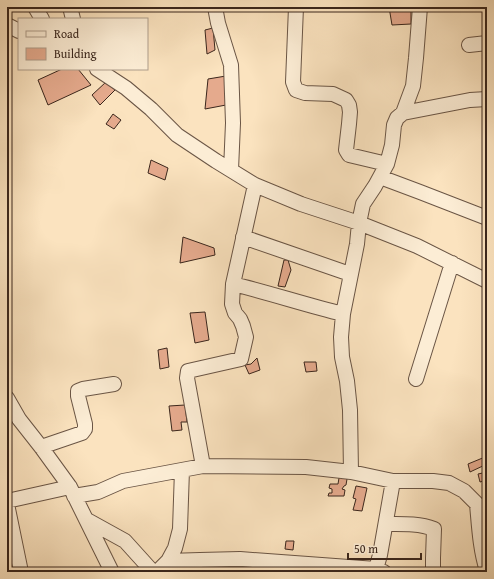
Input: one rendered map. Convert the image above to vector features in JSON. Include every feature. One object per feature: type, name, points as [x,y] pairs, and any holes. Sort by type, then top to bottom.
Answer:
[{"type":"street","points":[[35,7],[41,18]]},
{"type":"street","points":[[70,7],[73,18]]},
{"type":"street","points":[[215,7],[218,23],[231,65],[233,123],[231,170]]},
{"type":"street","points":[[296,7],[293,82],[296,90],[305,93],[333,94],[346,100],[349,105],[350,112],[350,124],[346,150],[349,155],[387,164]]},
{"type":"street","points":[[403,113],[413,86],[420,7]]},
{"type":"street","points":[[7,25],[18,30]]},
{"type":"street","points":[[469,45],[487,43]]},
{"type":"street","points":[[99,70],[126,88],[151,109],[177,135],[255,185],[301,204],[359,223],[417,246],[487,281]]},
{"type":"street","points":[[351,472],[350,410],[340,338],[363,204],[387,164],[392,145],[394,125],[397,118],[403,113],[470,100],[487,99]]},
{"type":"street","points":[[380,177],[487,218]]},
{"type":"street","points":[[203,466],[187,378],[188,371],[241,360],[246,337],[240,319],[235,313],[232,304],[233,284],[255,185]]},
{"type":"street","points":[[243,237],[350,274]]},
{"type":"street","points":[[416,379],[452,263]]},
{"type":"street","points":[[233,284],[343,314]]},
{"type":"street","points":[[42,447],[82,433],[85,429],[78,391],[114,384]]},
{"type":"street","points":[[7,398],[19,419],[42,447],[72,492],[112,572]]},
{"type":"street","points":[[7,501],[72,492],[98,492],[123,480],[203,466],[306,467],[351,472],[393,481],[433,481],[449,483],[464,491],[477,504],[480,538],[487,571]]},
{"type":"street","points":[[157,572],[168,561],[175,548],[180,529],[182,470]]},
{"type":"street","points":[[168,561],[240,559],[380,571],[380,555],[393,481]]},
{"type":"street","points":[[7,504],[21,572]]},
{"type":"street","points":[[87,520],[125,541],[153,572]]},
{"type":"street","points":[[386,524],[412,525],[434,529],[433,572]]},
{"type":"building","points":[[389,7],[411,7],[411,24],[392,25]]},
{"type":"building","points":[[213,28],[215,50],[207,54],[205,30]]},
{"type":"building","points":[[60,70],[79,70],[91,85],[48,105],[38,80]]},
{"type":"building","points":[[226,76],[226,105],[205,109],[208,79]]},
{"type":"building","points":[[106,82],[115,90],[100,105],[92,95]]},
{"type":"building","points":[[113,114],[121,120],[114,129],[106,124]]},
{"type":"building","points":[[151,160],[168,168],[165,180],[148,173]]},
{"type":"building","points":[[183,237],[214,248],[215,255],[180,263]]},
{"type":"building","points":[[284,260],[288,260],[291,270],[285,287],[278,286]]},
{"type":"building","points":[[205,312],[209,340],[195,343],[190,313]]},
{"type":"building","points":[[167,348],[169,367],[160,369],[158,350]]},
{"type":"building","points":[[257,358],[260,370],[249,374],[245,365],[251,364]]},
{"type":"building","points":[[304,362],[316,362],[317,371],[306,372]]},
{"type":"building","points":[[185,405],[187,422],[181,422],[182,430],[172,431],[169,406]]},
{"type":"building","points":[[485,457],[487,464],[470,472],[468,464]]},
{"type":"building","points":[[340,472],[348,473],[346,485],[342,489],[345,490],[344,496],[328,496],[329,493],[332,493],[332,489],[329,488],[330,484],[338,484]]},
{"type":"building","points":[[487,472],[487,480],[480,482],[478,474]]},
{"type":"building","points":[[356,486],[367,488],[362,511],[353,510],[356,499],[353,498]]},
{"type":"building","points":[[286,541],[294,541],[293,550],[285,549]]}]
